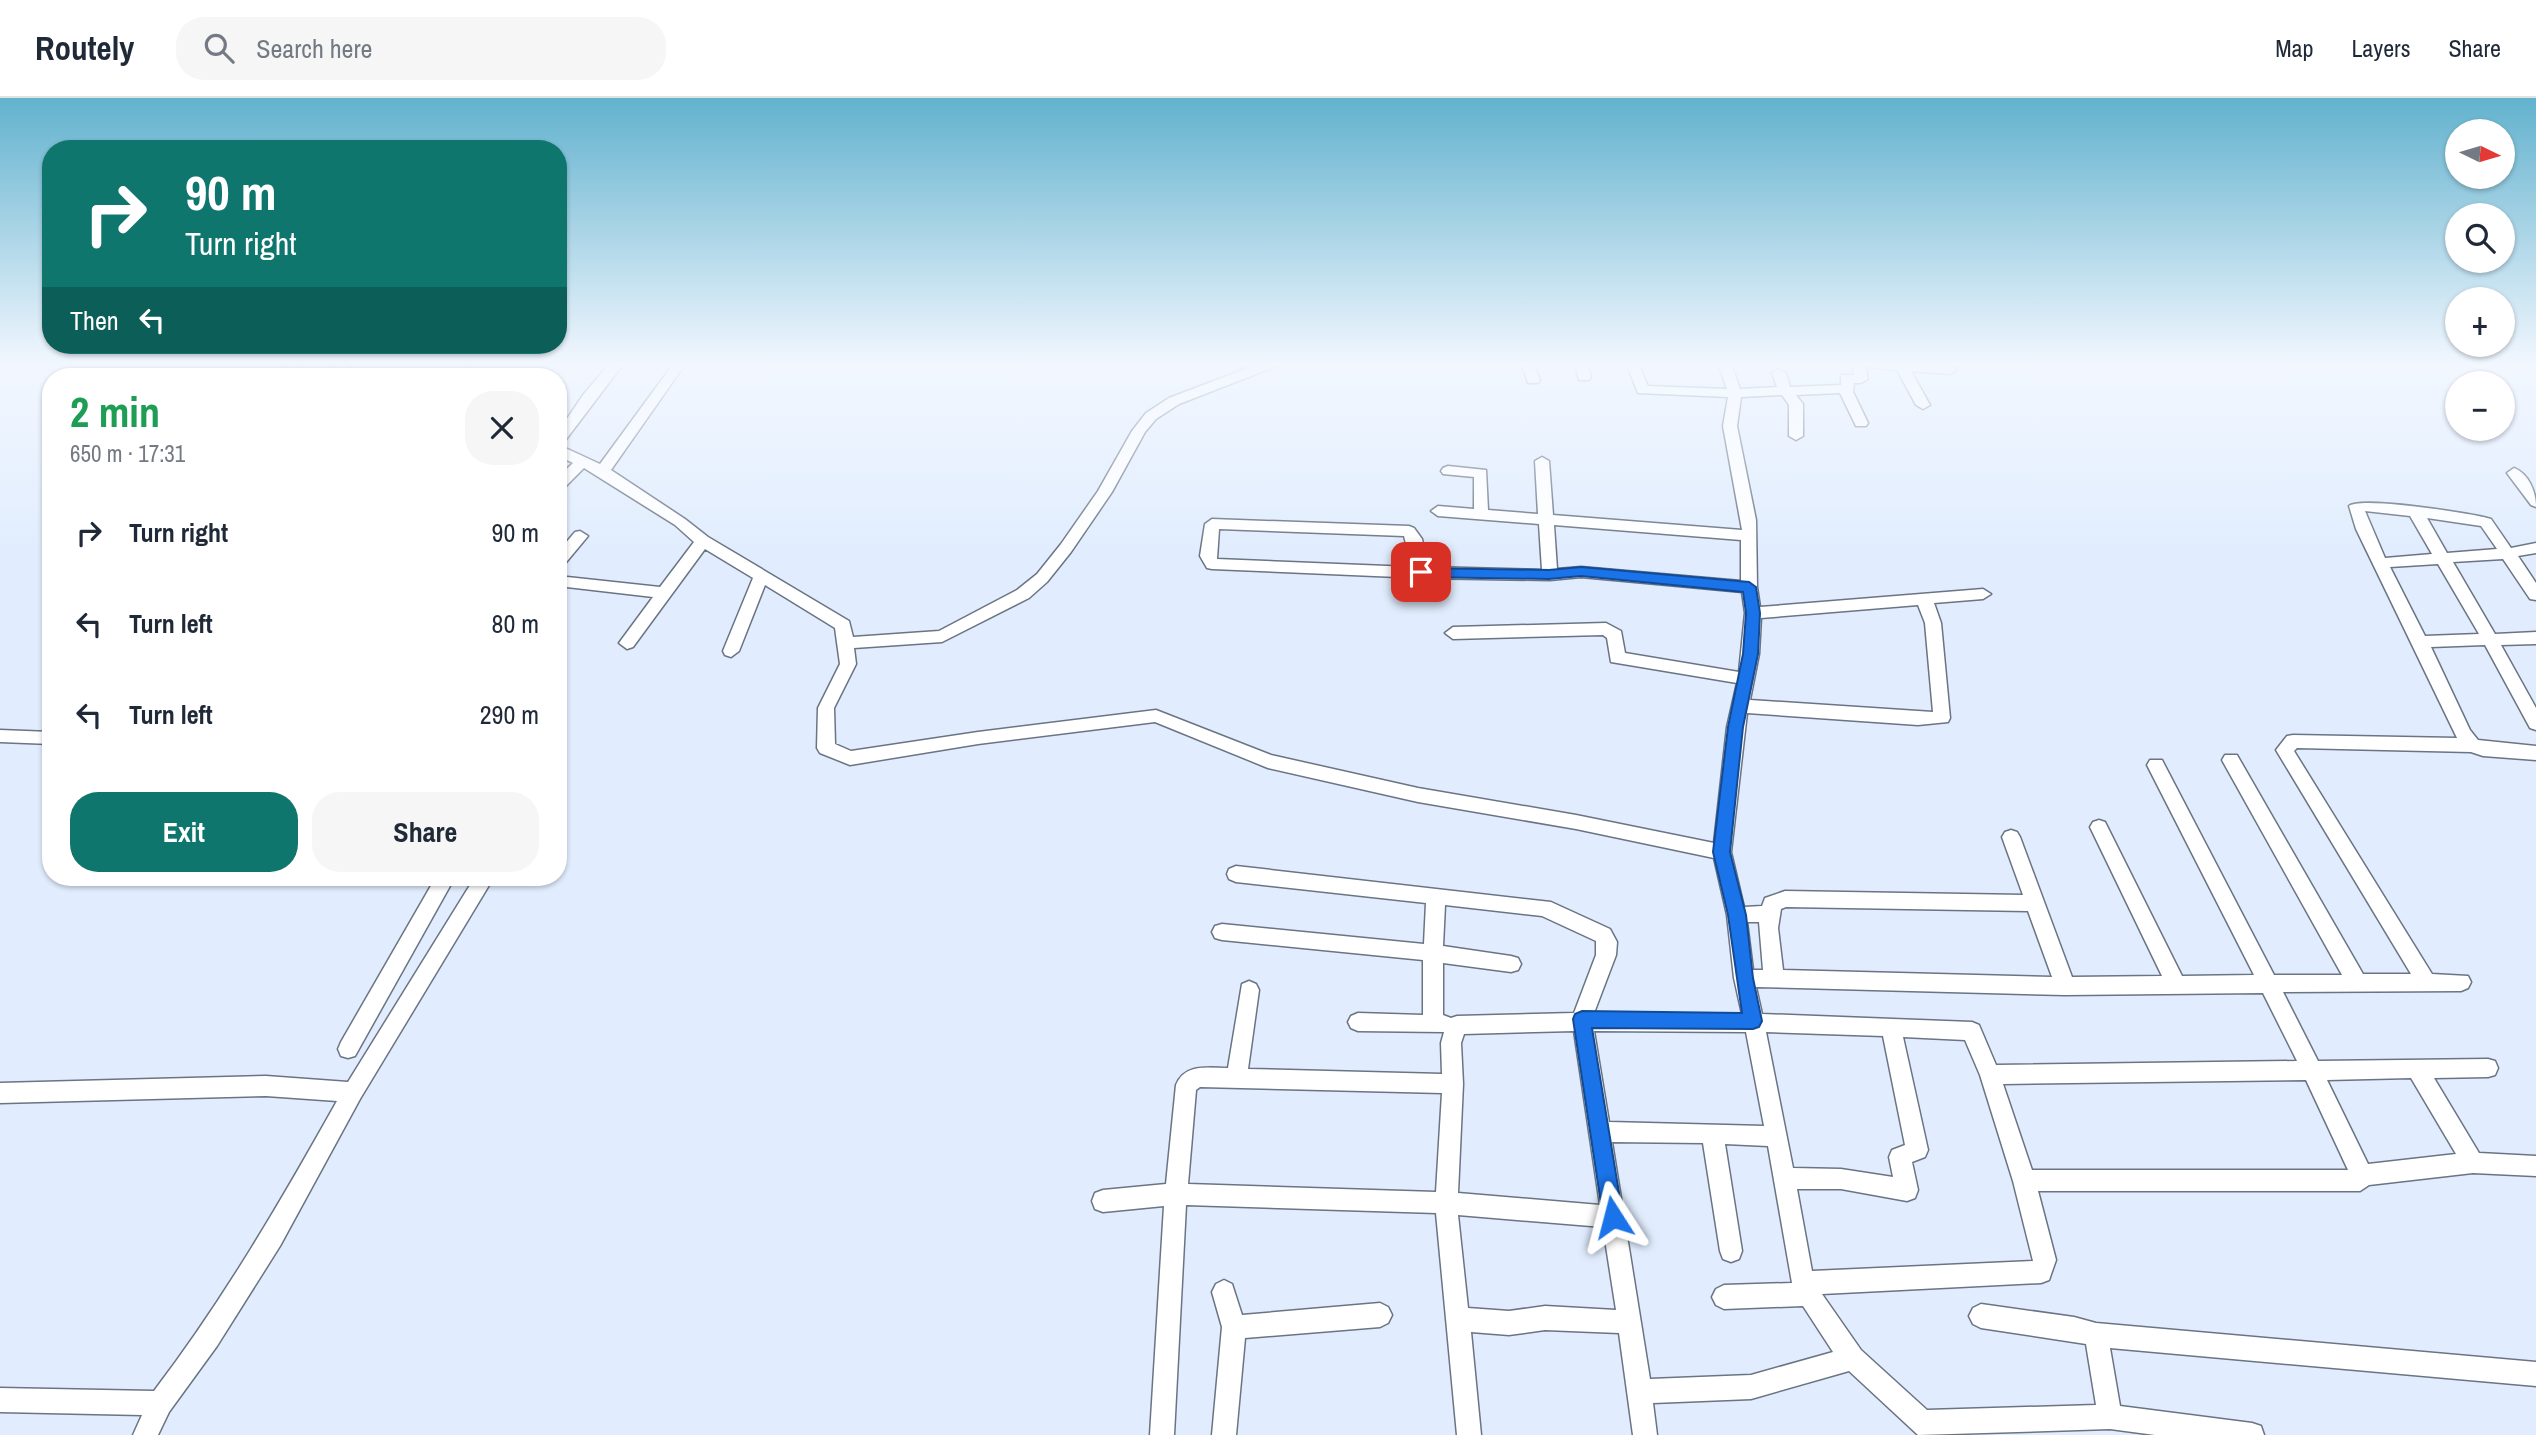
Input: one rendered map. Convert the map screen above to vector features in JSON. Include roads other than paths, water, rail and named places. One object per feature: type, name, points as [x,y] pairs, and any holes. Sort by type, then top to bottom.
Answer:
[{"type":"street","points":[[603,471],[636,425]]},
{"type":"street","points":[[845,643],[942,636],[1023,594],[1042,578],[1066,548],[1105,492],[1144,425]]},
{"type":"street","points":[[1730,425],[1749,520],[1749,587],[1753,613],[1751,654],[1740,706],[1722,852],[1737,915],[1744,978],[1807,1289],[1827,1324],[1853,1358],[1930,1429],[2110,1418],[2252,1435]]},
{"type":"street","points":[[1796,425],[1796,436]]},
{"type":"street","points":[[567,454],[603,471],[680,522],[703,541],[842,625],[848,664],[827,708],[826,748],[850,758],[978,738],[1156,716],[1268,761],[1418,795],[1576,822],[1722,852]]},
{"type":"street","points":[[567,477],[583,461]]},
{"type":"street","points":[[1542,461],[1549,575]]},
{"type":"street","points":[[1448,471],[1480,473],[1481,513]]},
{"type":"street","points":[[2514,473],[2536,502]]},
{"type":"street","points":[[2472,745],[2463,734],[2362,529],[2356,506],[2486,522],[2536,595]]},
{"type":"street","points":[[1438,511],[1749,536]]},
{"type":"street","points":[[2416,513],[2536,724]]},
{"type":"street","points":[[1421,572],[1414,539],[1409,531],[1212,524],[1208,556],[1212,564],[1421,572],[1549,575],[1581,572],[1749,587]]},
{"type":"street","points":[[567,551],[579,536]]},
{"type":"street","points":[[628,643],[703,541]]},
{"type":"street","points":[[2381,563],[2509,553],[2536,548]]},
{"type":"street","points":[[731,651],[761,576]]},
{"type":"street","points":[[567,582],[663,593]]},
{"type":"street","points":[[1753,613],[1983,594]]},
{"type":"street","points":[[1740,706],[1918,719],[1942,718],[1933,623],[1924,599]]},
{"type":"street","points":[[1453,633],[1606,629],[1615,635],[1617,658],[1746,679]]},
{"type":"street","points":[[2420,642],[2536,638]]},
{"type":"street","points":[[0,736],[42,738]]},
{"type":"street","points":[[2426,982],[2285,750],[2293,741],[2472,745],[2483,749],[2536,752]]},
{"type":"street","points":[[2231,760],[2356,981]]},
{"type":"street","points":[[2156,765],[2266,983],[2314,1070],[2362,1175]]},
{"type":"street","points":[[2099,827],[2176,984]]},
{"type":"street","points":[[2011,837],[2065,986]]},
{"type":"street","points":[[1236,874],[1544,908],[1603,935],[1606,955],[1582,1019],[1645,1435]]},
{"type":"street","points":[[348,1049],[441,886]]},
{"type":"street","points":[[145,1435],[160,1403],[223,1316],[272,1238],[353,1092],[479,886]]},
{"type":"street","points":[[1433,1024],[1436,896]]},
{"type":"street","points":[[1774,979],[1768,928],[1772,904],[1785,899],[2035,903]]},
{"type":"street","points":[[1737,915],[1771,913]]},
{"type":"street","points":[[1222,932],[1433,953],[1511,964]]},
{"type":"street","points":[[410,940],[448,936]]},
{"type":"street","points":[[1744,978],[2065,986],[2461,982]]},
{"type":"street","points":[[1237,1077],[1250,990]]},
{"type":"street","points":[[1358,1021],[1457,1025],[1582,1019],[1753,1021],[1972,1031],[1990,1075],[2024,1181],[2045,1260],[2041,1272],[1724,1297]]},
{"type":"street","points":[[1457,1025],[1451,1043],[1453,1084],[1446,1203],[1469,1435]]},
{"type":"street","points":[[1783,1178],[1841,1178],[1907,1190],[1900,1157],[1917,1150],[1891,1027]]},
{"type":"street","points":[[1990,1075],[2488,1068]]},
{"type":"street","points":[[2417,1069],[2473,1163]]},
{"type":"street","points":[[1162,1435],[1176,1194],[1186,1085],[1196,1077],[1205,1075],[1453,1084]]},
{"type":"street","points":[[0,1093],[266,1086],[353,1092]]},
{"type":"street","points":[[1600,1132],[1712,1133],[1777,1137]]},
{"type":"street","points":[[1712,1133],[1731,1251]]},
{"type":"street","points":[[2362,1175],[2473,1163],[2536,1166]]},
{"type":"street","points":[[2024,1181],[2360,1180],[2362,1175]]},
{"type":"street","points":[[1103,1201],[1176,1194],[1446,1203],[1613,1217]]},
{"type":"street","points":[[1224,1292],[1234,1327],[1224,1435]]},
{"type":"street","points":[[1234,1327],[1380,1315]]},
{"type":"street","points":[[1980,1315],[2074,1329],[2095,1335],[2536,1374]]},
{"type":"street","points":[[1457,1319],[1509,1323],[1545,1318],[1629,1322]]},
{"type":"street","points":[[2095,1335],[2110,1418]]},
{"type":"street","points":[[1640,1391],[1751,1387],[1853,1358]]},
{"type":"street","points":[[0,1400],[160,1403]]}]
